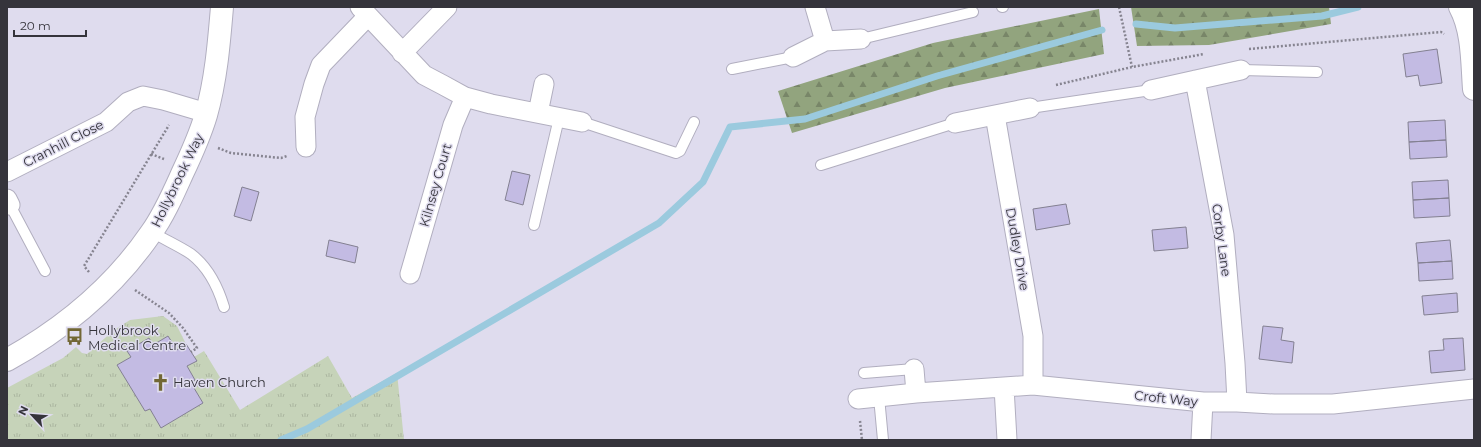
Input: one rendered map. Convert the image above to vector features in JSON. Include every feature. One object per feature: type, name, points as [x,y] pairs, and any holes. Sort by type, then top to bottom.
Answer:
[{"type":"street","name":"Hollybrook Way","points":[[7,360],[32,347],[54,332],[89,303],[131,259],[152,232],[170,201],[197,141],[206,113],[218,55],[222,7]]},
{"type":"street","points":[[402,53],[447,7]]},
{"type":"street","points":[[815,7],[825,41]]},
{"type":"street","points":[[1460,7],[1465,16],[1469,38],[1474,90]]},
{"type":"street","points":[[306,147],[305,117],[321,65],[364,11],[424,75],[465,97],[491,104],[582,122]]},
{"type":"street","points":[[793,57],[825,41],[860,39]]},
{"type":"street","points":[[1150,90],[1241,70]]},
{"type":"street","name":"Corby Lane","points":[[1195,80],[1224,235],[1236,363],[1236,402]]},
{"type":"street","points":[[538,113],[544,84]]},
{"type":"street","name":"Cranhill Close","points":[[7,172],[106,122],[128,102],[143,96],[163,100],[206,113]]},
{"type":"street","name":"Kilnsey Court","points":[[410,274],[450,132],[465,97]]},
{"type":"street","points":[[955,123],[1030,108]]},
{"type":"street","name":"Dudley Drive","points":[[995,114],[1033,336],[1033,385]]},
{"type":"street","points":[[914,369],[916,393]]},
{"type":"street","name":"Croft Way","points":[[858,399],[916,393],[1033,385],[1202,402],[1333,404],[1474,389]]},
{"type":"street","points":[[1004,387],[1007,440]]},
{"type":"street","points":[[1201,440],[1202,402]]},
{"type":"lane","points":[[860,39],[973,12]]},
{"type":"lane","points":[[732,69],[793,57]]},
{"type":"lane","points":[[1241,70],[1316,72]]},
{"type":"lane","points":[[1030,108],[1150,90]]},
{"type":"lane","points":[[534,225],[559,118]]},
{"type":"lane","points":[[582,122],[676,153],[680,151],[694,122]]},
{"type":"lane","points":[[821,165],[955,123]]},
{"type":"lane","points":[[9,202],[45,271]]},
{"type":"lane","points":[[152,232],[191,254],[207,270],[220,293],[224,307]]},
{"type":"lane","points":[[864,373],[914,369]]},
{"type":"lane","points":[[879,397],[883,440]]},
{"type":"path","points":[[1119,7],[1132,67]]},
{"type":"path","points":[[180,105],[84,266],[110,282],[170,313],[197,348],[191,352]]},
{"type":"path","points":[[197,141],[231,153],[281,158],[306,147]]},
{"type":"green space","points":[[1131,7],[1329,7],[1331,24],[1209,45],[1137,46]]},
{"type":"green space","points":[[1099,9],[1104,54],[945,88],[792,133],[778,91],[933,43]]},
{"type":"green space","points":[[163,316],[177,326],[186,344],[177,350],[168,336],[153,345],[149,338],[128,351],[131,357],[117,365],[145,411],[150,409],[161,428],[203,403],[191,383],[195,380],[187,366],[196,361],[194,357],[204,351],[240,410],[328,356],[352,398],[397,373],[404,440],[7,440],[7,388],[63,358],[76,347],[82,353],[87,354],[114,330],[130,320]]},
{"type":"building","points":[[1437,49],[1442,83],[1420,86],[1418,75],[1406,77],[1403,54]]},
{"type":"building","points":[[1445,120],[1446,140],[1409,142],[1408,122]]},
{"type":"building","points":[[1446,140],[1447,157],[1410,159],[1409,142]]},
{"type":"building","points":[[512,171],[530,175],[523,205],[505,200]]},
{"type":"building","points":[[1448,180],[1449,198],[1413,200],[1412,182]]},
{"type":"building","points":[[242,187],[259,192],[251,221],[234,216]]},
{"type":"building","points":[[1449,198],[1450,216],[1414,218],[1413,200]]},
{"type":"building","points":[[1066,204],[1070,224],[1036,230],[1033,209]]},
{"type":"building","points":[[1186,227],[1188,248],[1154,251],[1152,230]]},
{"type":"building","points":[[329,240],[358,247],[355,263],[326,256]]},
{"type":"building","points":[[1450,240],[1452,261],[1418,263],[1416,243]]},
{"type":"building","points":[[1452,261],[1453,279],[1419,281],[1418,263]]},
{"type":"building","points":[[1457,293],[1458,312],[1424,315],[1422,296]]},
{"type":"building","points":[[1263,326],[1283,328],[1281,340],[1294,342],[1292,363],[1259,359]]},
{"type":"building","name":"Haven Church","points":[[168,336],[177,350],[186,344],[197,361],[187,366],[195,380],[191,383],[203,403],[161,428],[150,409],[145,411],[117,365],[131,357],[127,351],[149,338],[153,345]]},
{"type":"building","points":[[1463,338],[1465,370],[1431,373],[1429,351],[1444,350],[1443,339]]},
{"type":"waterway","points":[[1136,24],[1175,28],[1322,16],[1358,7]]},
{"type":"waterway","points":[[281,440],[307,429],[659,223],[703,182],[730,127],[805,119],[937,76],[1102,30]]},
{"type":"place","name":"Hollybrook Medical Centre","points":[[75,337]]},
{"type":"place","name":"Haven Church","points":[[160,382]]}]
